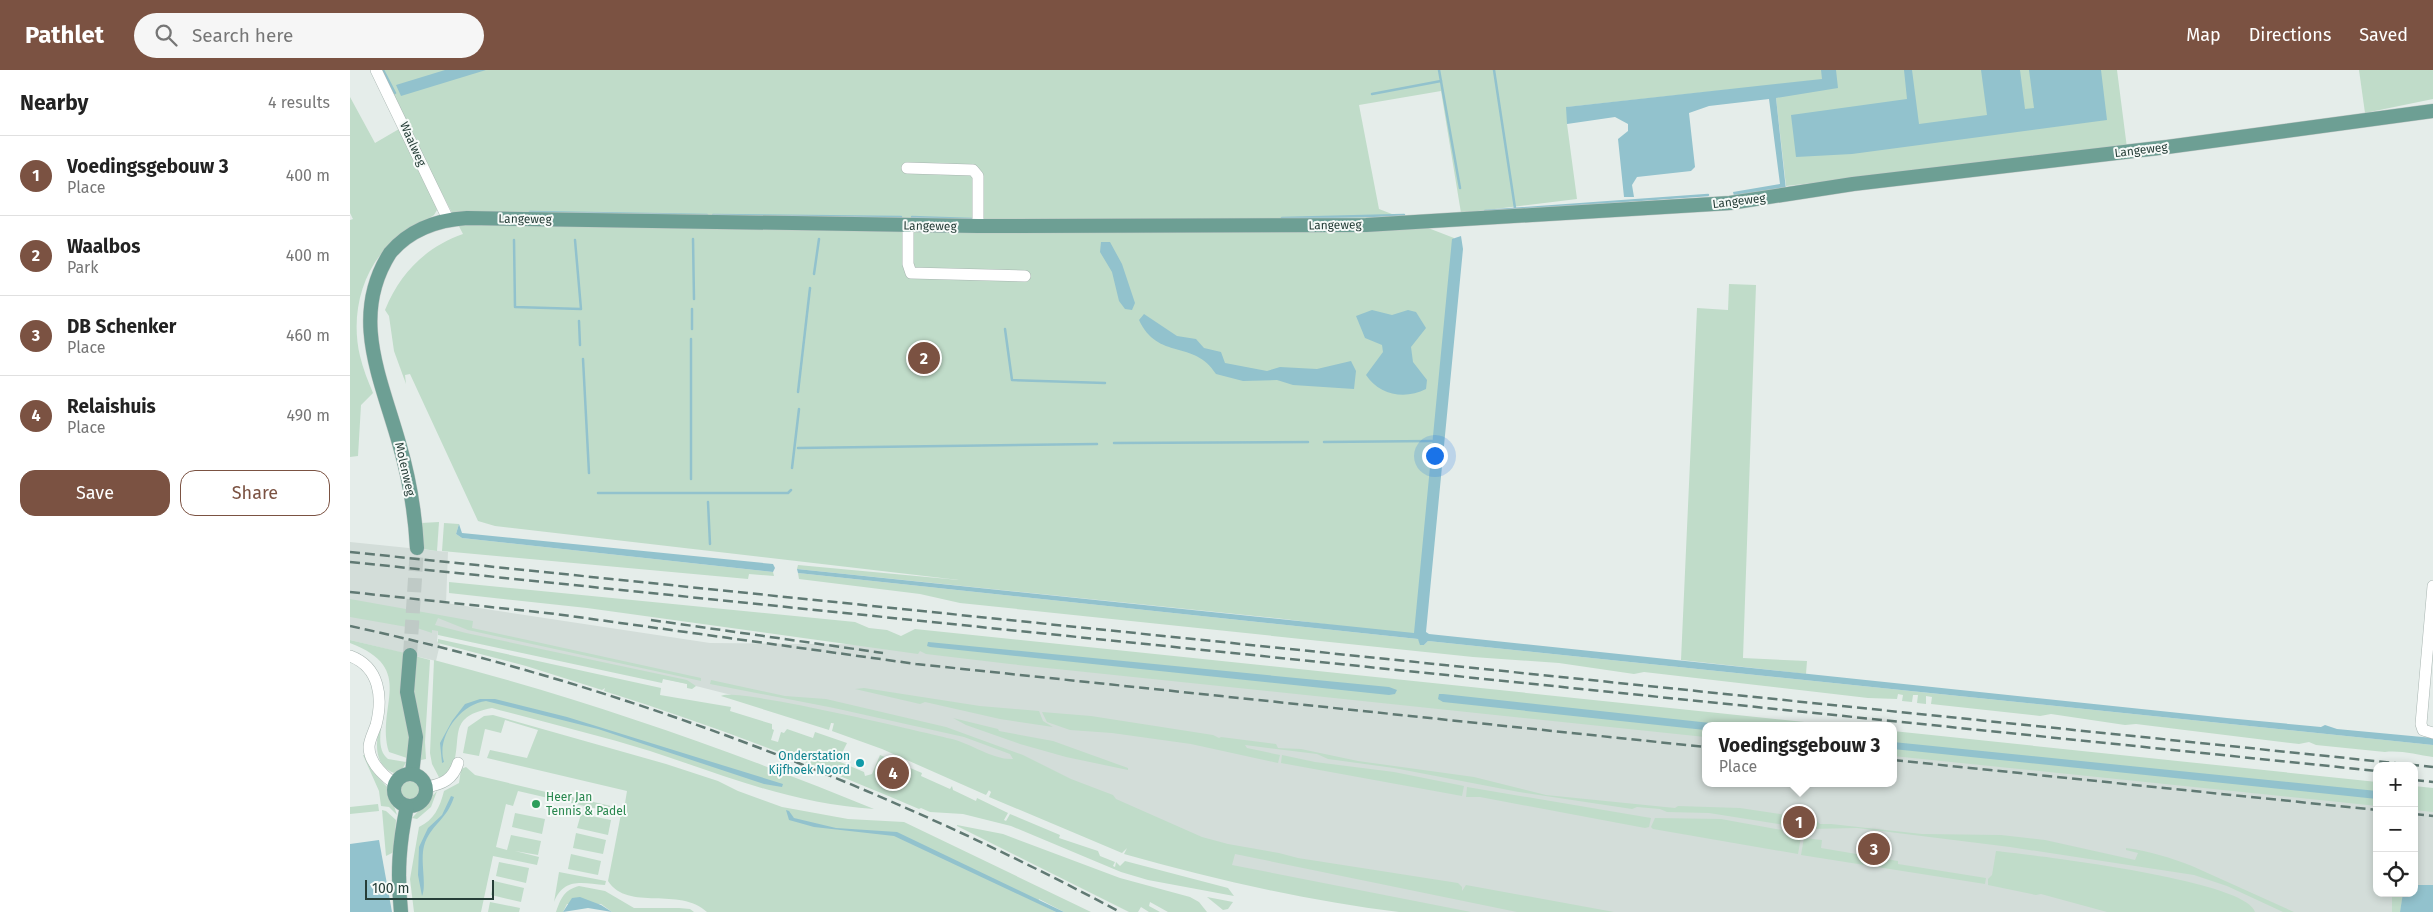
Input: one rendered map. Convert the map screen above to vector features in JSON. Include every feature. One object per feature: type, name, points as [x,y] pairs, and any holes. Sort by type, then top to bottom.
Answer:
[{"type":"main road","name":"Langeweg","points":[[382,393],[365,337],[364,322],[368,289],[383,262],[406,238],[432,223],[448,219],[908,226],[1366,225],[1730,203],[1853,184],[2168,147],[2433,111]]},
{"type":"main road","name":"Molenweg","points":[[382,393],[408,476],[417,548]]},
{"type":"main road","points":[[410,655],[407,692],[416,737],[412,774]]},
{"type":"main road","points":[[412,774],[422,778],[427,788],[426,796],[422,802],[415,806],[407,806],[396,798],[395,784],[402,776],[412,774]]},
{"type":"main road","points":[[401,912],[398,865],[400,839],[407,806]]},
{"type":"street","name":"Waalweg","points":[[376,70],[448,219]]},
{"type":"street","points":[[907,168],[973,170],[978,176],[978,226]]},
{"type":"street","points":[[908,226],[908,264],[911,273],[1026,276]]},
{"type":"street","points":[[2433,586],[2421,724],[2423,730],[2433,733]]},
{"type":"street","points":[[350,656],[366,666],[374,674],[379,707],[369,747],[376,768],[395,784]]},
{"type":"street","points":[[427,788],[439,785],[449,779],[455,772],[458,763]]},
{"type":"shaded area","points":[[350,542],[448,552],[446,603],[710,643],[930,645],[1702,726],[1702,787],[1897,787],[1897,745],[2373,794],[2373,897],[2418,897],[2418,798],[2433,800],[2433,912],[1400,912],[1400,909],[1168,861],[1125,848],[1016,804],[950,771],[835,724],[794,711],[688,684],[438,631],[437,641],[440,644],[436,661],[350,640]]},
{"type":"green space","points":[[378,70],[2117,70],[2127,148],[1786,186],[1776,98],[1735,89],[1567,107],[1567,124],[1577,199],[1461,213],[1441,91],[1359,105],[1379,209],[1454,238],[1419,636],[1284,619],[797,569],[798,565],[959,580],[495,526],[478,521],[410,374],[405,375],[406,384],[394,351],[389,316],[385,310],[398,284],[416,263],[437,246],[463,234]]},
{"type":"green space","points":[[2359,70],[2433,70],[2433,99],[2365,113]]},
{"type":"green space","points":[[350,97],[375,143],[399,129],[434,197],[437,210],[434,215],[402,234],[386,248],[375,262],[362,291],[358,307],[357,340],[363,366],[373,393],[361,405],[358,456],[350,457],[350,220],[353,219],[350,213]]},
{"type":"green space","points":[[1729,284],[1756,285],[1743,658],[1807,661],[1806,674],[1681,660],[1697,308],[1728,310]]},
{"type":"green space","points":[[439,522],[437,551],[423,549],[421,523]]},
{"type":"green space","points":[[444,523],[459,524],[456,534],[462,538],[773,572],[774,576],[749,574],[748,579],[442,551]]},
{"type":"green space","points":[[798,573],[1418,639],[1424,645],[1428,641],[2433,745],[2433,757],[2403,752],[2316,745],[2309,742],[2299,744],[2136,724],[2125,725],[2051,714],[2040,716],[1931,704],[1932,697],[1926,696],[1926,704],[1917,703],[1918,695],[1913,695],[1912,702],[1902,701],[1903,695],[1898,694],[1897,699],[1868,698],[1644,672],[1634,674],[1559,663],[1473,657],[960,603],[920,594],[799,579]]},
{"type":"green space","points":[[449,582],[855,622],[869,628],[887,630],[901,636],[915,629],[1805,722],[1702,722],[1702,737],[1010,664],[926,654],[920,651],[918,654],[587,608],[449,593]]},
{"type":"green space","points":[[350,599],[473,621],[472,628],[701,678],[701,681],[468,630],[438,618],[435,625],[687,680],[696,686],[692,689],[687,688],[687,684],[663,679],[662,683],[438,635],[438,631],[432,630],[432,633],[408,625],[407,627],[350,617]]},
{"type":"green space","points":[[438,639],[661,688],[660,695],[731,707],[730,711],[772,724],[772,729],[774,730],[771,740],[778,742],[781,732],[784,733],[787,729],[813,738],[815,732],[847,743],[838,761],[864,772],[865,776],[872,774],[880,755],[887,758],[880,772],[884,774],[882,779],[886,775],[902,781],[908,767],[922,773],[921,776],[950,789],[952,786],[953,790],[976,801],[977,798],[1008,813],[1004,820],[1006,821],[1010,814],[1060,835],[1059,838],[1098,851],[1100,856],[1115,862],[1113,866],[1115,867],[1116,862],[1120,866],[1125,861],[1228,888],[1234,896],[1148,880],[1121,872],[1011,826],[963,814],[930,812],[919,809],[763,746],[684,717],[604,691],[605,688],[602,690],[526,666],[438,643]]},
{"type":"green space","points":[[350,640],[405,653],[401,686],[410,738],[407,758],[389,752],[386,735],[390,690],[389,677],[383,665],[371,653],[350,643]]},
{"type":"green space","points":[[415,656],[430,660],[425,742],[426,759],[421,760],[421,732],[413,694]]},
{"type":"green space","points":[[434,660],[546,691],[657,727],[766,766],[874,809],[816,801],[760,788],[630,745],[492,708],[477,712],[462,723],[452,769],[441,781],[432,764],[430,753]]},
{"type":"green space","points":[[711,680],[785,696],[826,699],[946,727],[1023,755],[1071,779],[1113,795],[1116,799],[1202,837],[1228,844],[1298,858],[1458,883],[1462,887],[1462,891],[1466,885],[1614,912],[1517,912],[1235,854],[1232,865],[1471,912],[1399,912],[1364,907],[1260,888],[1192,872],[1124,854],[1127,848],[1122,853],[989,797],[991,792],[989,790],[986,795],[882,749],[832,731],[834,723],[831,723],[829,730],[721,696],[734,695],[793,704],[960,741],[1005,759],[1013,759],[1010,754],[964,737],[834,708],[710,684]]},
{"type":"green space","points":[[864,688],[980,706],[1039,711],[1043,721],[1053,727],[1000,719],[925,702],[920,704],[855,689]]},
{"type":"green space","points":[[384,707],[380,735],[381,748],[388,759],[406,762],[402,770],[397,774],[387,769],[381,763],[378,754],[378,735]]},
{"type":"green space","points":[[1042,712],[1091,716],[1213,735],[1219,738],[1276,744],[1278,748],[1301,749],[1358,761],[1474,777],[1546,795],[1675,808],[1678,806],[1740,808],[1793,816],[1791,826],[1709,813],[1667,812],[1660,809],[1637,807],[1632,809],[1519,792],[1394,768],[1328,759],[1317,754],[1245,745],[1247,748],[1280,755],[1278,763],[1191,744],[1112,733],[1070,730],[1047,722]]},
{"type":"green space","points":[[493,715],[666,764],[718,781],[738,791],[782,807],[848,819],[904,822],[1091,912],[1064,912],[1039,899],[1038,903],[1056,912],[707,912],[696,904],[683,901],[641,898],[628,895],[617,890],[608,881],[621,814],[571,803],[572,797],[624,809],[627,791],[487,758],[490,750],[527,758],[538,730],[505,720],[501,733],[485,729],[479,756],[463,753],[468,727],[484,716]]},
{"type":"green space","points":[[953,718],[998,729],[999,731],[1053,741],[1128,768],[1128,770],[1066,757],[1020,744],[966,725]]},
{"type":"green space","points":[[1897,731],[2373,782],[2373,806],[1897,756]]},
{"type":"green space","points":[[363,755],[365,755],[374,773],[388,788],[397,815],[389,807],[381,806],[379,791]]},
{"type":"green space","points":[[1282,755],[1315,762],[1394,772],[1464,786],[1462,796],[1281,763]]},
{"type":"green space","points":[[466,767],[475,775],[563,796],[561,801],[518,791],[513,806],[506,804],[496,847],[507,850],[511,835],[541,841],[538,855],[515,851],[539,857],[537,865],[493,856],[481,912],[414,912],[410,879],[419,827],[429,821],[436,812],[444,791],[459,783],[461,769]]},
{"type":"green space","points":[[410,781],[416,784],[419,790],[416,796],[410,799],[404,796],[401,790],[404,784]]},
{"type":"green space","points":[[2418,786],[2433,788],[2433,812],[2418,810]]},
{"type":"green space","points":[[1467,787],[1651,818],[1649,827],[1645,828],[1480,797],[1466,797]]},
{"type":"green space","points":[[437,791],[431,807],[417,819],[412,818]]},
{"type":"green space","points":[[378,804],[379,811],[350,814],[350,807]]},
{"type":"green space","points":[[382,810],[386,811],[396,820],[394,852],[386,856]]},
{"type":"green space","points":[[515,813],[545,819],[542,834],[512,827]]},
{"type":"green space","points":[[581,814],[611,820],[608,835],[577,828]]},
{"type":"green space","points":[[1655,818],[1721,819],[1782,830],[1784,834],[1801,837],[1798,854],[1653,829],[1651,827]]},
{"type":"green space","points":[[1808,819],[1817,821],[1820,824],[1922,834],[2001,835],[2045,840],[2135,860],[2138,853],[2126,850],[2126,848],[2143,851],[2192,866],[2294,912],[2283,912],[2227,886],[2194,875],[2010,847],[1857,828],[1807,829]]},
{"type":"green space","points":[[957,825],[1003,834],[1120,878],[1190,897],[1199,902],[1207,912],[1168,912],[1150,902],[1149,906],[1160,912],[1149,912],[1141,907],[1138,912],[1129,912]]},
{"type":"green space","points":[[576,833],[606,840],[603,854],[573,848]]},
{"type":"green space","points":[[1804,838],[1822,840],[1821,848],[1898,861],[1898,864],[1986,878],[1985,884],[1801,855]]},
{"type":"green space","points":[[1996,851],[2092,864],[2179,880],[2243,900],[2255,912],[2107,912],[2041,894],[2036,895],[1988,885],[1988,879],[1992,875]]},
{"type":"green space","points":[[571,854],[601,861],[598,875],[568,869]]},
{"type":"green space","points":[[499,862],[529,868],[526,883],[496,876]]},
{"type":"green space","points":[[559,872],[606,881],[605,885],[575,883],[568,885],[558,894],[554,902]]},
{"type":"green space","points":[[494,881],[524,888],[521,902],[491,895]]},
{"type":"green space","points":[[579,886],[605,891],[634,908],[679,908],[690,909],[694,912],[612,912],[601,904],[567,904],[563,912],[556,912],[566,892]]},
{"type":"green space","points":[[1207,897],[1233,902],[1228,909],[1223,910]]},
{"type":"green space","points":[[2392,897],[2402,897],[2400,912],[2392,912]]},
{"type":"green space","points":[[490,902],[520,908],[519,912],[488,912]]},
{"type":"water","points":[[445,70],[486,70],[401,96],[396,85]]},
{"type":"water","points":[[1821,70],[1836,70],[1838,88],[1776,98],[1786,190],[1734,196],[1733,192],[1780,184],[1769,99],[1709,106],[1689,113],[1695,167],[1691,171],[1637,177],[1632,185],[1634,197],[1624,197],[1618,139],[1628,131],[1628,124],[1615,117],[1567,124],[1566,107],[1822,79]]},
{"type":"water","points":[[1904,70],[1912,70],[1919,124],[1987,115],[1981,70],[2020,70],[2025,109],[2034,108],[2029,70],[2101,70],[2107,120],[1852,154],[1796,157],[1791,115],[1907,99]]},
{"type":"water","points":[[1461,236],[1463,249],[1426,632],[1429,634],[2227,718],[2321,727],[2325,725],[2337,729],[2433,738],[2433,745],[1428,641],[1424,645],[1420,645],[1418,639],[798,573],[797,569],[1414,633],[1452,239]]},
{"type":"water","points":[[1101,242],[1110,242],[1122,264],[1135,303],[1132,310],[1125,309],[1119,301],[1112,272],[1100,252]]},
{"type":"water","points":[[1372,310],[1392,315],[1408,310],[1416,312],[1426,328],[1411,347],[1413,362],[1427,380],[1426,389],[1410,394],[1393,394],[1378,387],[1366,375],[1383,352],[1382,345],[1365,338],[1356,316]]},
{"type":"water","points":[[1144,314],[1177,336],[1196,339],[1204,348],[1221,352],[1225,363],[1267,371],[1280,367],[1317,369],[1351,361],[1356,371],[1354,389],[1293,385],[1277,380],[1243,381],[1216,374],[1207,363],[1197,357],[1156,341],[1147,333],[1139,320]]},
{"type":"water","points":[[459,524],[462,533],[773,564],[775,568],[773,572],[462,538],[456,534]]},
{"type":"water","points":[[928,642],[1389,687],[1397,690],[1395,694],[1389,695],[930,647],[927,646]]},
{"type":"water","points":[[1439,694],[1443,694],[1702,722],[1702,730],[1443,702],[1438,699]]},
{"type":"water","points":[[480,699],[495,699],[567,717],[783,784],[782,787],[764,784],[598,729],[486,701],[476,703],[467,708],[452,723],[444,742],[442,752],[444,762],[442,763],[440,743],[452,721],[465,704]]},
{"type":"water","points":[[1897,742],[2373,791],[2373,799],[1897,749]]},
{"type":"water","points":[[451,796],[454,797],[451,805],[430,833],[424,846],[424,886],[422,896],[418,875],[419,847],[428,828],[442,815]]},
{"type":"water","points":[[786,810],[794,818],[836,828],[897,832],[1064,912],[1056,912],[894,836],[814,827],[789,820]]},
{"type":"water","points":[[379,840],[392,912],[350,912],[350,844]]},
{"type":"water","points":[[2418,885],[2433,885],[2433,912],[2400,912],[2402,897],[2418,897]]},
{"type":"water","points":[[580,897],[601,905],[612,912],[588,908],[563,912],[572,898]]},
{"type":"waterway","points":[[383,70],[395,93]]},
{"type":"waterway","points":[[1439,70],[1460,188]]},
{"type":"waterway","points":[[1494,70],[1515,208]]},
{"type":"waterway","points":[[1372,94],[1441,81]]},
{"type":"waterway","points":[[1485,211],[1708,195]]},
{"type":"waterway","points":[[530,212],[707,215]]},
{"type":"waterway","points":[[713,215],[901,217]]},
{"type":"waterway","points":[[1282,218],[1404,215]]},
{"type":"waterway","points":[[912,217],[972,219]]},
{"type":"waterway","points":[[693,239],[694,299]]},
{"type":"waterway","points":[[814,274],[819,239]]},
{"type":"waterway","points":[[514,240],[515,307],[581,309],[575,240]]},
{"type":"waterway","points":[[798,392],[810,288]]},
{"type":"waterway","points":[[692,309],[692,329]]},
{"type":"waterway","points":[[579,321],[580,345]]},
{"type":"waterway","points":[[1005,329],[1012,380],[1105,383]]},
{"type":"waterway","points":[[691,339],[691,479]]},
{"type":"waterway","points":[[583,359],[589,473]]},
{"type":"waterway","points":[[792,468],[799,409]]},
{"type":"waterway","points":[[1324,442],[1432,441]]},
{"type":"waterway","points":[[1114,443],[1308,442]]},
{"type":"waterway","points":[[798,448],[1097,444]]},
{"type":"waterway","points":[[598,493],[788,493],[791,490]]},
{"type":"waterway","points":[[708,502],[710,544]]},
{"type":"tunnel","points":[[410,655],[417,548]]},
{"type":"railway","points":[[350,552],[2433,767]]},
{"type":"railway","points":[[350,562],[2373,771]]},
{"type":"railway","points":[[350,592],[556,614],[916,664],[1702,747]]},
{"type":"railway","points":[[651,620],[883,653]]},
{"type":"railway","points":[[350,626],[450,650],[549,677],[648,708],[745,742],[841,780],[935,821],[1028,865],[1120,912]]},
{"type":"railway","points":[[1897,760],[2373,810]]},
{"type":"railway","points":[[2418,780],[2433,782]]},
{"type":"railway","points":[[2418,814],[2433,816]]},
{"type":"place","name":"Waalbos","points":[[924,358]]},
{"type":"place","name":"Onderstation Kijfhoek Noord","points":[[860,763]]},
{"type":"place","name":"Relaishuis","points":[[893,773]]},
{"type":"place","name":"Heer Jan Tennis & Padel","points":[[536,804]]},
{"type":"place","name":"Voedingsgebouw 3","points":[[1799,822]]},
{"type":"place","name":"DB Schenker","points":[[1874,849]]}]
